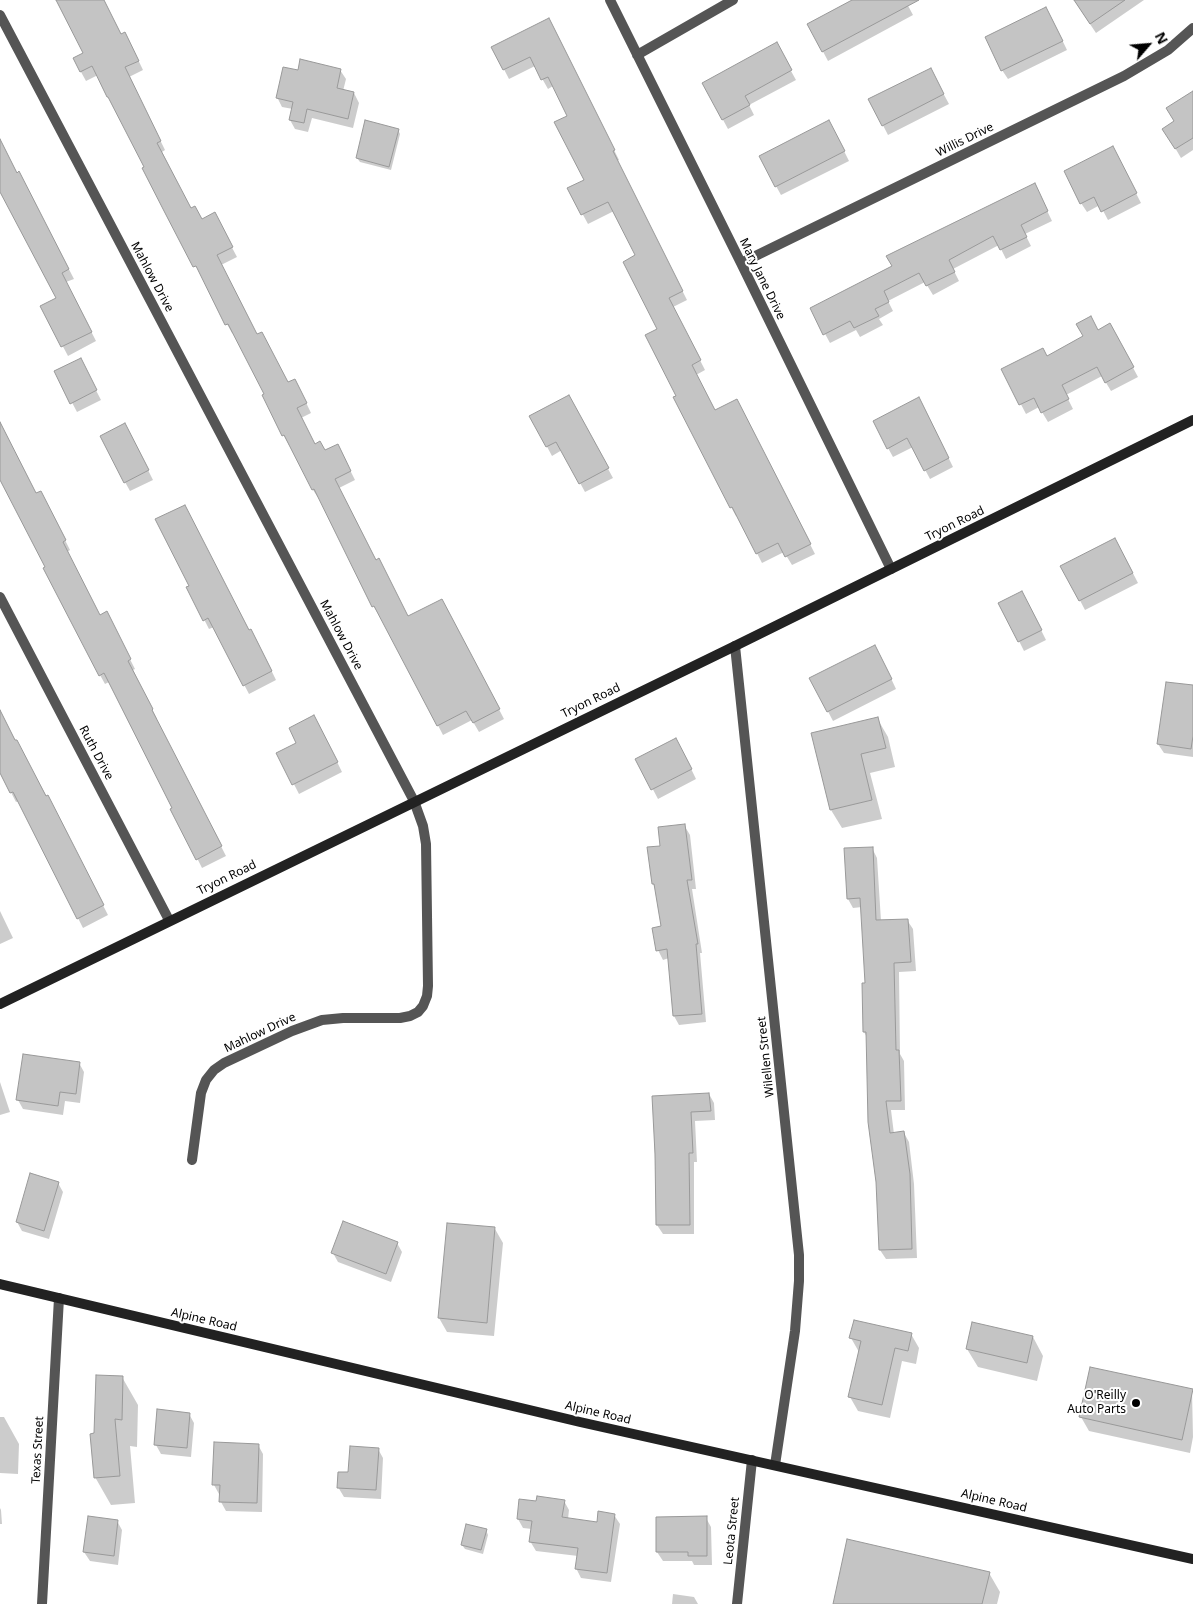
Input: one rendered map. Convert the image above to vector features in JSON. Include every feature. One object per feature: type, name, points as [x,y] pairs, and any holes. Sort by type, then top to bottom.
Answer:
[{"type":"street","name":"Mary Jane Drive","points":[[610,0],[890,569]]},
{"type":"street","points":[[637,55],[733,0]]},
{"type":"street","name":"Mahlow Drive","points":[[0,15],[414,801],[423,826],[426,844],[428,986],[428,996],[423,1006],[418,1012],[400,1018],[322,1020],[292,1031],[224,1063],[214,1070],[206,1080],[201,1093],[192,1160]]},
{"type":"street","name":"Willis Drive","points":[[741,263],[1124,76],[1168,50],[1193,28]]},
{"type":"street","name":"Tryon Road","points":[[0,1004],[169,920],[735,646],[1193,420]]},
{"type":"street","name":"Ruth Drive","points":[[0,597],[169,920]]},
{"type":"street","name":"Wilellen Street","points":[[735,646],[800,1262],[795,1331],[775,1465]]},
{"type":"street","name":"Alpine Road","points":[[0,1284],[580,1422],[1193,1559]]},
{"type":"street","name":"Texas Street","points":[[42,1604],[59,1298]]},
{"type":"street","name":"Leota Street","points":[[737,1604],[752,1460]]},
{"type":"building","points":[[56,0],[104,0],[121,34],[125,32],[139,61],[125,67],[161,141],[157,143],[191,208],[195,206],[202,219],[215,212],[233,247],[217,255],[257,334],[262,332],[288,382],[295,379],[307,403],[297,408],[315,444],[320,441],[325,450],[338,444],[351,471],[335,479],[376,560],[379,558],[408,616],[442,599],[500,709],[473,723],[466,711],[437,726],[374,606],[372,607],[314,489],[312,490],[284,435],[282,436],[262,395],[264,394],[228,324],[225,325],[196,266],[193,267],[92,66],[80,72],[73,58],[83,53]]},
{"type":"building","points":[[852,0],[919,0],[822,52],[807,24]]},
{"type":"building","points":[[1074,0],[1125,0],[1090,24]]},
{"type":"building","points":[[1046,7],[1063,41],[1001,71],[985,37]]},
{"type":"building","points":[[549,18],[683,291],[669,298],[701,360],[692,365],[715,410],[737,399],[811,544],[785,557],[778,543],[756,554],[673,397],[676,396],[645,335],[657,329],[623,262],[635,255],[608,202],[581,215],[567,188],[584,180],[554,122],[567,116],[548,77],[541,80],[530,57],[503,70],[491,47]]},
{"type":"building","points":[[777,42],[792,70],[745,96],[750,105],[722,120],[702,83]]},
{"type":"building","points":[[300,59],[341,69],[337,88],[354,92],[348,119],[307,109],[304,123],[289,120],[293,102],[276,98],[283,67],[298,70]]},
{"type":"building","points":[[931,68],[944,94],[882,126],[868,99]]},
{"type":"building","points":[[1193,91],[1193,138],[1175,149],[1162,129],[1174,121],[1166,108]]},
{"type":"building","points":[[365,120],[399,129],[389,167],[356,158]]},
{"type":"building","points":[[829,120],[845,151],[775,187],[759,156]]},
{"type":"building","points":[[0,139],[17,173],[19,171],[69,269],[62,273],[92,332],[61,347],[40,306],[56,298],[0,192]]},
{"type":"building","points":[[1113,146],[1137,193],[1101,212],[1094,197],[1080,204],[1064,171]]},
{"type":"building","points":[[1035,183],[1048,211],[1021,225],[1027,237],[1000,250],[993,236],[949,260],[955,272],[926,286],[919,273],[884,291],[889,302],[875,309],[879,316],[854,328],[850,321],[823,335],[810,308],[892,266],[886,256]]},
{"type":"building","points":[[1091,316],[1098,330],[1110,323],[1134,367],[1105,383],[1097,367],[1062,385],[1069,399],[1041,413],[1034,398],[1019,405],[1001,369],[1043,348],[1047,356],[1083,336],[1076,324]]},
{"type":"building","points":[[81,358],[97,390],[70,404],[54,371]]},
{"type":"building","points":[[569,395],[609,468],[579,484],[556,442],[546,447],[529,416]]},
{"type":"building","points":[[919,397],[949,458],[924,471],[907,438],[887,449],[873,421]]},
{"type":"building","points":[[0,422],[36,493],[41,491],[66,540],[63,542],[100,615],[107,611],[131,659],[128,661],[222,846],[196,860],[104,673],[99,676],[0,480]]},
{"type":"building","points":[[125,423],[149,470],[124,483],[100,436]]},
{"type":"building","points":[[185,505],[272,671],[243,686],[208,618],[203,621],[186,587],[189,586],[155,519]]},
{"type":"building","points":[[1115,538],[1133,573],[1079,601],[1060,566]]},
{"type":"building","points":[[1022,591],[1042,630],[1018,642],[998,603]]},
{"type":"building","points":[[875,645],[892,679],[827,712],[809,678]]},
{"type":"building","points":[[1166,682],[1193,685],[1193,736],[1191,749],[1157,744]]},
{"type":"building","points":[[0,710],[46,796],[48,795],[104,905],[77,919],[13,792],[10,793],[0,773]]},
{"type":"building","points":[[314,715],[338,762],[292,785],[276,753],[296,743],[289,728]]},
{"type":"building","points":[[878,717],[886,748],[861,754],[872,800],[830,810],[811,733]]},
{"type":"building","points":[[676,738],[692,769],[651,790],[635,759]]},
{"type":"building","points":[[685,824],[692,880],[687,880],[698,944],[696,944],[702,1014],[673,1016],[667,949],[656,951],[652,928],[661,926],[654,884],[652,884],[647,847],[660,846],[658,827]]},
{"type":"building","points":[[873,847],[876,920],[908,919],[911,962],[894,963],[896,1050],[899,1050],[901,1101],[886,1101],[890,1133],[904,1131],[910,1174],[912,1249],[879,1250],[876,1182],[868,1122],[866,1032],[863,1032],[862,983],[865,983],[860,898],[847,899],[844,848]]},
{"type":"building","points":[[23,1054],[80,1062],[76,1094],[60,1092],[58,1106],[16,1100]]},
{"type":"building","points":[[709,1093],[711,1111],[691,1112],[693,1153],[689,1153],[690,1225],[656,1225],[652,1096]]},
{"type":"building","points":[[30,1173],[59,1182],[44,1231],[16,1222]]},
{"type":"building","points":[[343,1221],[398,1242],[386,1274],[331,1253]]},
{"type":"building","points":[[447,1223],[495,1227],[487,1323],[438,1318]]},
{"type":"building","points":[[854,1320],[912,1333],[908,1351],[895,1348],[882,1405],[848,1397],[861,1341],[849,1338]]},
{"type":"building","points":[[972,1322],[1033,1336],[1027,1363],[966,1349]]},
{"type":"building","name":"O'Reilly Auto Parts","points":[[1090,1367],[1193,1389],[1182,1440],[1079,1417]]},
{"type":"building","points":[[96,1375],[123,1376],[122,1420],[115,1419],[120,1476],[94,1478],[90,1434],[94,1433]]},
{"type":"building","points":[[157,1409],[190,1413],[187,1448],[154,1445]]},
{"type":"building","points":[[214,1442],[259,1444],[257,1503],[219,1502],[220,1485],[212,1485]]},
{"type":"building","points":[[350,1446],[379,1448],[376,1490],[337,1488],[338,1472],[348,1472]]},
{"type":"building","points":[[537,1496],[565,1500],[562,1517],[597,1522],[598,1511],[615,1514],[607,1573],[575,1569],[578,1548],[529,1542],[532,1521],[517,1519],[519,1499],[536,1501]]},
{"type":"building","points":[[88,1516],[118,1520],[114,1556],[83,1552]]},
{"type":"building","points":[[707,1516],[707,1556],[688,1556],[688,1552],[656,1552],[656,1517]]},
{"type":"building","points":[[466,1524],[487,1529],[481,1550],[461,1545]]},
{"type":"building","points":[[847,1539],[990,1572],[982,1604],[833,1604]]},
{"type":"place","name":"O'Reilly Auto Parts","points":[[1136,1403]]}]
